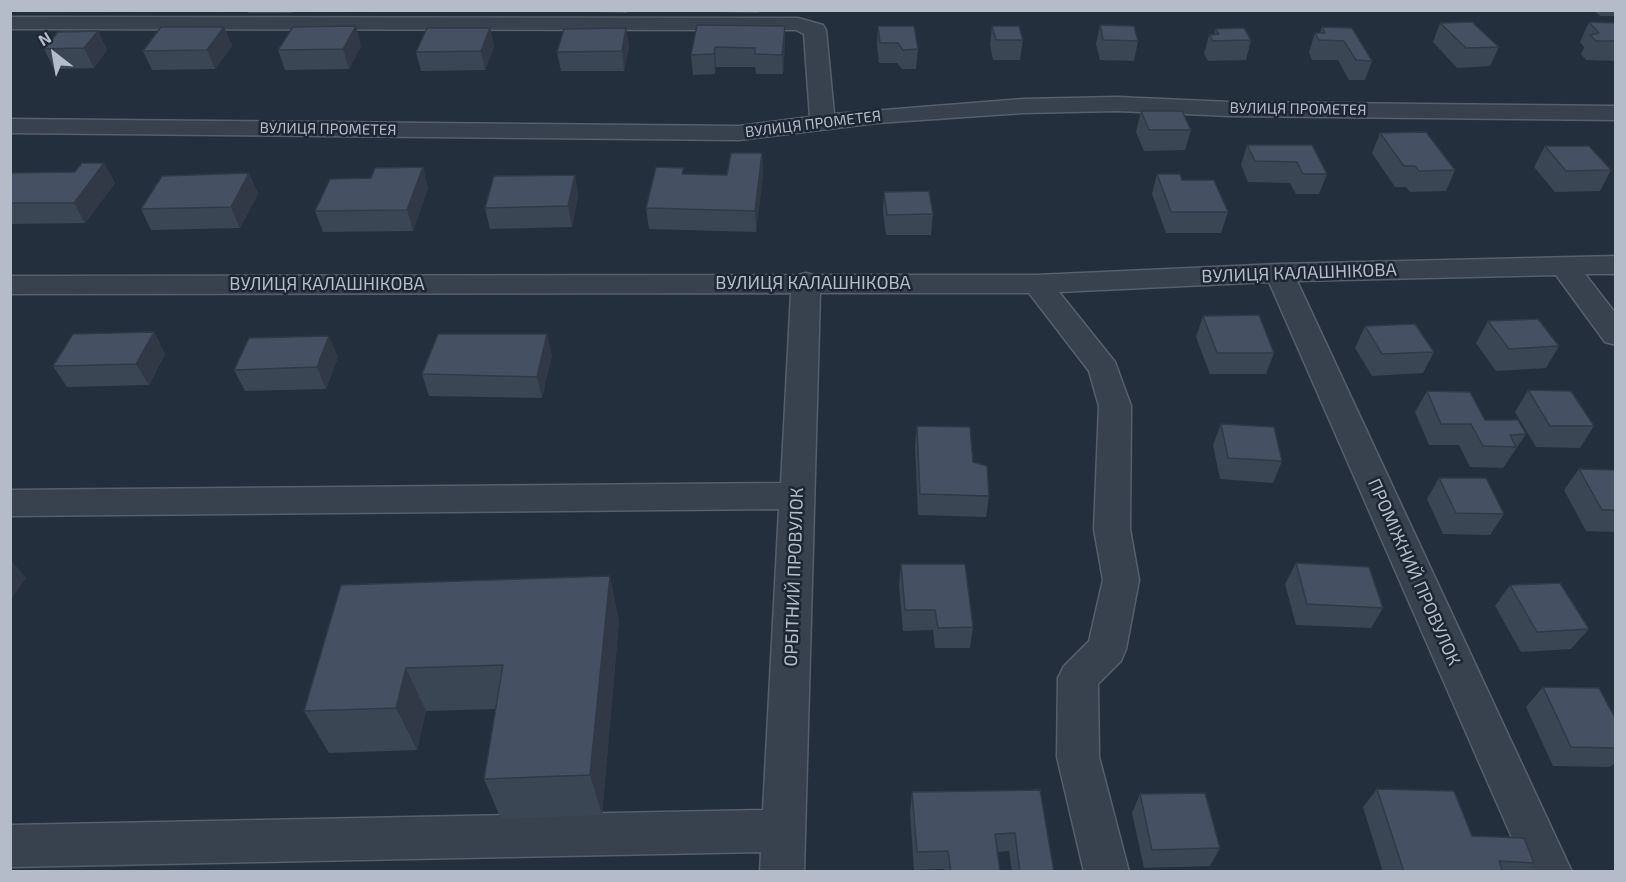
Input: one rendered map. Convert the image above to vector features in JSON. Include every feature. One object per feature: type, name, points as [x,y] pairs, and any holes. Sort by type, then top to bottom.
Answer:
[{"type":"street","points":[[10,24],[797,17],[815,30],[823,123]]},
{"type":"street","name":"ВУЛИЦЯ ПРОМЕТЕЯ","points":[[10,126],[740,133],[877,116],[1023,106],[1117,104],[1230,108],[1616,113]]},
{"type":"street","points":[[1564,266],[1616,335]]},
{"type":"street","name":"ВУЛИЦЯ КАЛАШНІКОВА","points":[[10,285],[806,282],[1037,284],[1279,273],[1616,266]]},
{"type":"street","name":"ПРОМІЖНИЙ ПРОВУЛОК","points":[[1279,273],[1550,872]]},
{"type":"street","name":"ОРБІТНИЙ ПРОВУЛОК","points":[[783,851],[806,282]]},
{"type":"street","points":[[1037,284],[1104,369],[1115,406],[1112,529],[1120,580],[1107,649],[1078,678],[1078,757],[1107,872]]},
{"type":"street","points":[[10,503],[798,496]]},
{"type":"street","points":[[10,846],[783,851]]},
{"type":"building","points":[[1472,22],[1499,47],[1466,48],[1440,23]]},
{"type":"building","points":[[1589,22],[1616,23],[1616,41],[1596,41],[1590,35],[1599,33]]},
{"type":"building","points":[[697,25],[785,26],[782,55],[755,54],[755,48],[715,47],[714,54],[691,55]]},
{"type":"building","points":[[1100,25],[1134,26],[1138,41],[1103,40]]},
{"type":"building","points":[[356,26],[343,49],[278,50],[293,27]]},
{"type":"building","points":[[878,26],[914,26],[918,49],[903,50],[898,43],[880,43]]},
{"type":"building","points":[[992,26],[1019,26],[1023,40],[996,40]]},
{"type":"building","points":[[161,27],[224,27],[207,50],[143,51]]},
{"type":"building","points":[[1322,27],[1352,28],[1372,61],[1356,60],[1344,41],[1319,40],[1315,33],[1325,33]]},
{"type":"building","points":[[427,28],[490,28],[481,51],[416,52]]},
{"type":"building","points":[[626,28],[622,51],[557,52],[564,29]]},
{"type":"building","points":[[1244,28],[1251,40],[1213,41],[1209,35],[1219,34],[1215,29]]},
{"type":"building","points":[[98,31],[84,48],[44,49],[58,32]]},
{"type":"building","points":[[1141,111],[1182,111],[1191,130],[1149,130]]},
{"type":"building","points":[[1426,132],[1455,170],[1419,171],[1415,166],[1404,166],[1380,133]]},
{"type":"building","points":[[1247,145],[1312,145],[1327,174],[1303,174],[1297,162],[1255,161]]},
{"type":"building","points":[[1545,146],[1589,146],[1611,170],[1566,171]]},
{"type":"building","points":[[731,153],[762,153],[755,211],[646,208],[656,167],[684,168],[682,174],[727,175]]},
{"type":"building","points":[[82,163],[104,163],[74,203],[10,203],[10,173],[75,172]]},
{"type":"building","points":[[423,167],[407,210],[315,211],[330,179],[371,178],[375,168]]},
{"type":"building","points":[[249,173],[231,207],[141,209],[162,176]]},
{"type":"building","points":[[1157,174],[1180,174],[1182,180],[1214,180],[1228,212],[1171,212]]},
{"type":"building","points":[[575,175],[568,206],[485,208],[494,176]]},
{"type":"building","points":[[929,191],[933,214],[887,215],[884,192]]},
{"type":"building","points":[[1259,315],[1274,353],[1217,353],[1203,316]]},
{"type":"building","points":[[1538,319],[1559,346],[1509,349],[1488,321]]},
{"type":"building","points":[[1415,324],[1434,352],[1382,354],[1365,326]]},
{"type":"building","points":[[154,332],[136,364],[53,366],[73,334]]},
{"type":"building","points":[[438,334],[547,334],[537,377],[422,374]]},
{"type":"building","points":[[329,336],[317,367],[234,370],[249,338]]},
{"type":"building","points":[[1528,390],[1571,391],[1594,426],[1550,426]]},
{"type":"building","points":[[1427,391],[1470,392],[1485,420],[1518,420],[1526,434],[1510,435],[1516,447],[1483,446],[1471,424],[1441,424]]},
{"type":"building","points":[[1221,424],[1274,427],[1282,461],[1228,458]]},
{"type":"building","points":[[917,426],[970,427],[973,462],[987,466],[989,496],[920,494]]},
{"type":"building","points":[[1579,469],[1616,470],[1616,510],[1602,510]]},
{"type":"building","points":[[1439,478],[1486,478],[1504,514],[1456,513]]},
{"type":"building","points":[[1296,563],[1369,567],[1383,608],[1307,604]]},
{"type":"building","points":[[901,564],[965,564],[973,627],[938,628],[935,610],[905,610]]},
{"type":"building","points":[[610,576],[590,775],[484,779],[503,665],[406,668],[396,708],[304,711],[341,585]]},
{"type":"building","points":[[1560,583],[1589,629],[1537,632],[1510,585]]},
{"type":"building","points":[[1543,687],[1599,688],[1616,720],[1616,748],[1571,747]]},
{"type":"building","points":[[1377,789],[1454,791],[1472,836],[1524,838],[1534,863],[1499,861],[1503,872],[1404,872]]},
{"type":"building","points":[[1040,790],[1054,872],[1020,872],[1015,833],[995,834],[1000,872],[951,872],[948,851],[917,852],[912,792]]},
{"type":"building","points":[[1205,793],[1220,848],[1152,850],[1140,794]]}]
